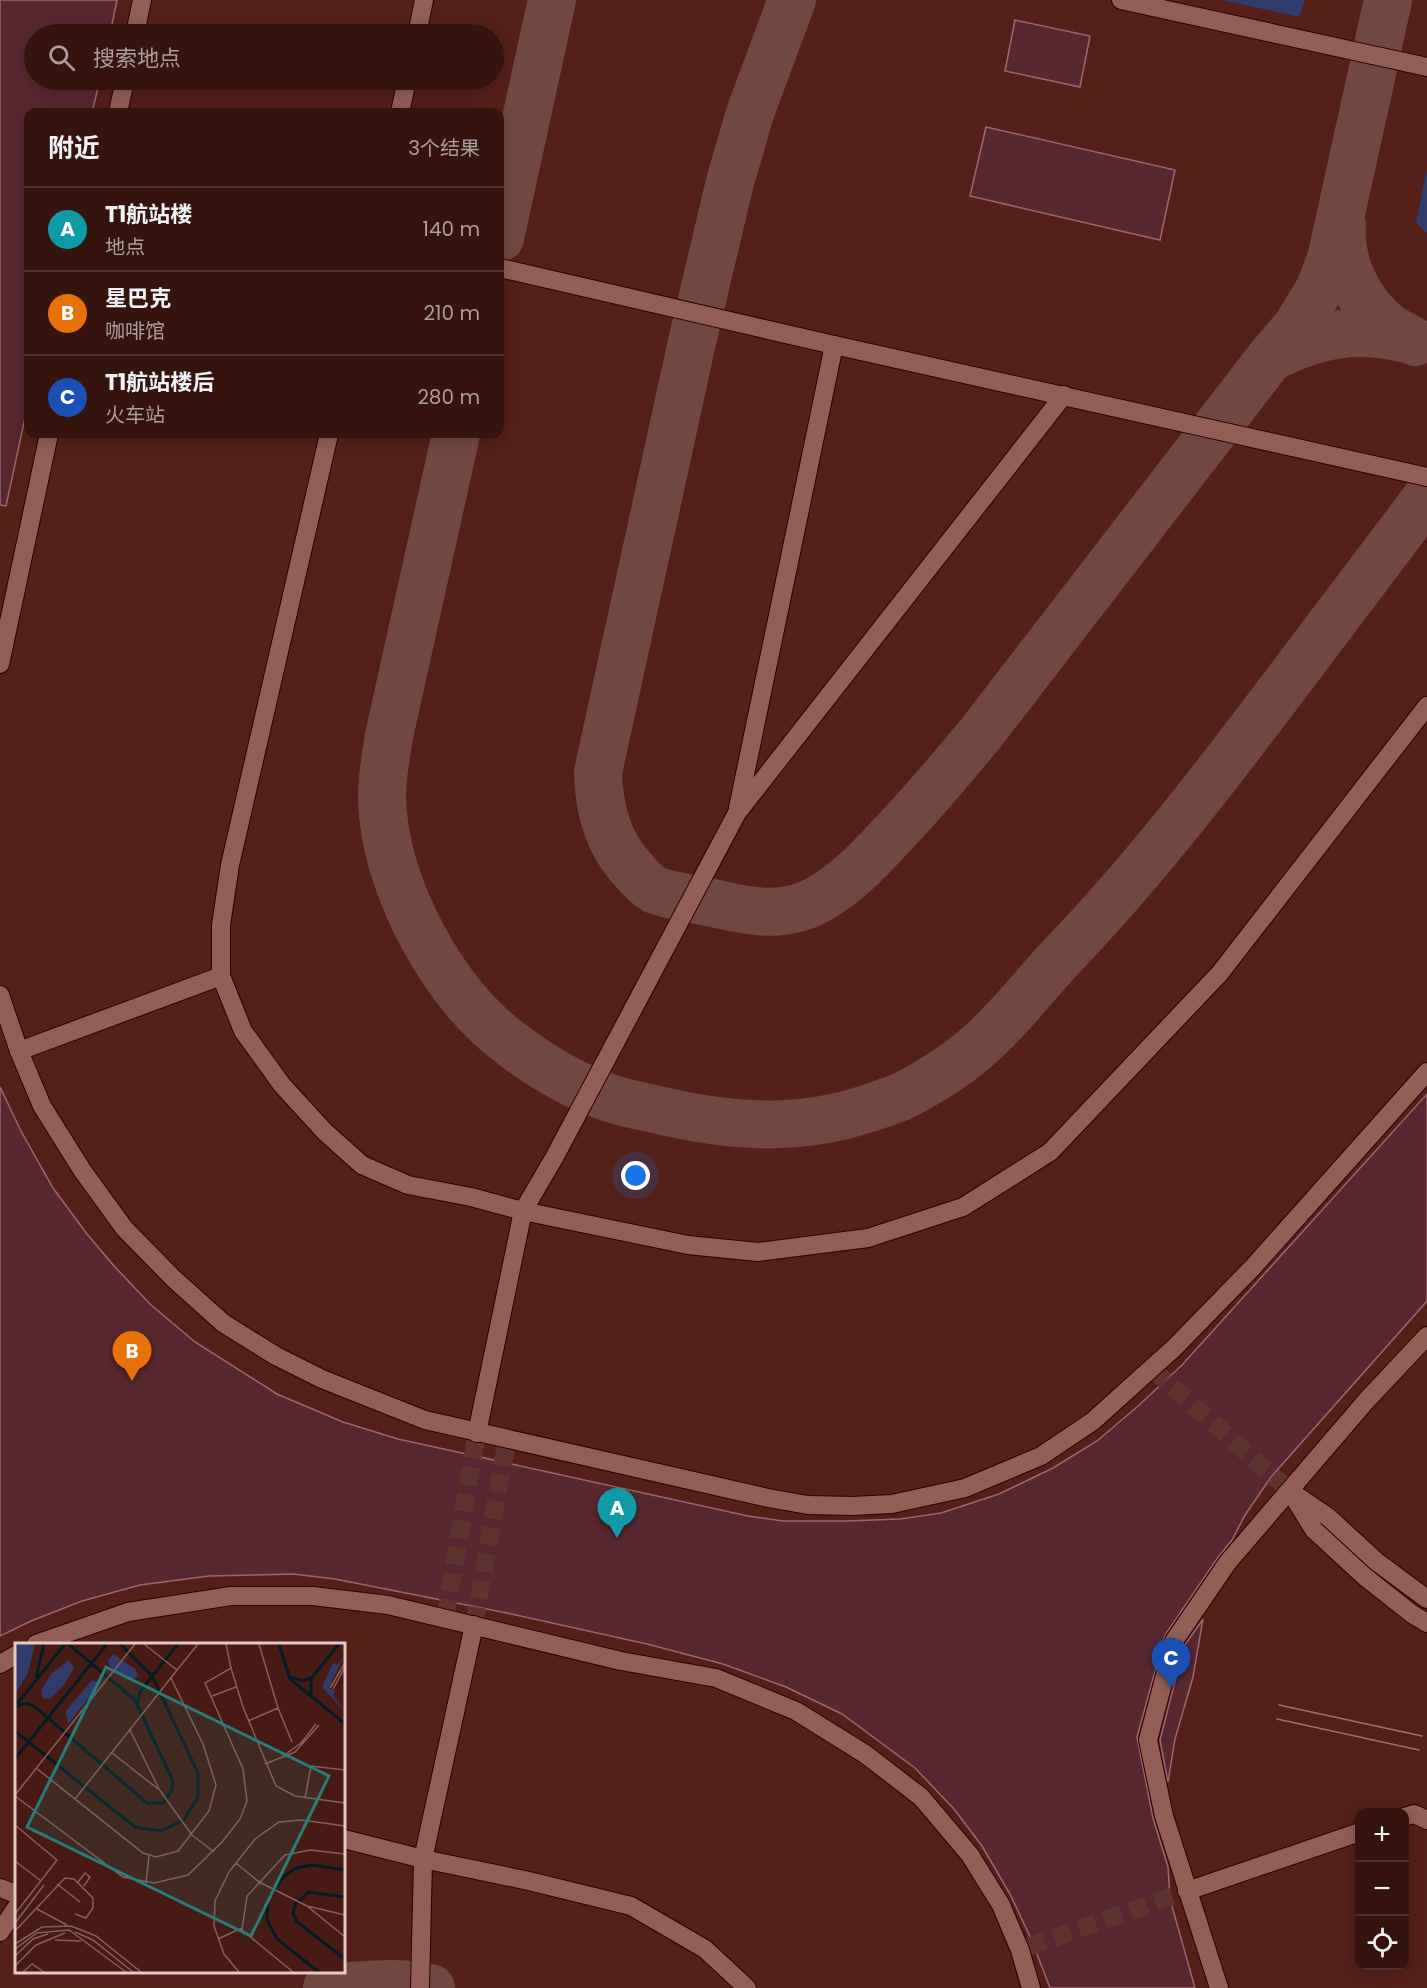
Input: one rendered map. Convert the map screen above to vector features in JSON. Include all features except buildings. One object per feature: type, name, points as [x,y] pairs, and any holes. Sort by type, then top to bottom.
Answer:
[{"type":"lane","points":[[137,24],[142,0]]},
{"type":"lane","points":[[419,24],[424,0]]},
{"type":"lane","points":[[1121,0],[1427,67]]},
{"type":"lane","points":[[119,108],[123,90]]},
{"type":"lane","points":[[401,108],[405,90]]},
{"type":"lane","points":[[504,269],[1427,477]]},
{"type":"lane","points":[[737,813],[834,345]]},
{"type":"lane","points":[[477,1433],[523,1211],[554,1158],[737,813],[1064,395]]},
{"type":"lane","points":[[0,664],[48,438]]},
{"type":"lane","points":[[327,438],[230,865],[221,925],[220,976],[243,1031],[282,1084],[325,1132],[362,1165],[408,1185],[688,1245],[758,1252],[868,1238],[963,1207],[1050,1152],[1220,973],[1427,706]]},
{"type":"lane","points":[[19,1052],[220,976]]},
{"type":"lane","points":[[0,995],[19,1052],[42,1106],[82,1170],[124,1228],[174,1279],[223,1323],[276,1356],[322,1379],[425,1420],[768,1498],[808,1504],[852,1506],[892,1504],[964,1488],[1041,1456],[1093,1421],[1152,1369],[1254,1266],[1427,1072]]},
{"type":"lane","points":[[1219,1988],[1164,1816],[1148,1740],[1174,1641],[1228,1562],[1366,1401],[1427,1336]]},
{"type":"lane","points":[[1290,1491],[1328,1517],[1377,1562],[1427,1599]]},
{"type":"lane","points":[[1290,1491],[1314,1530],[1364,1576],[1427,1623]]},
{"type":"lane","points":[[39,1643],[128,1612],[231,1596],[313,1596],[388,1605],[621,1661],[716,1678],[796,1711],[866,1754],[921,1797],[970,1855],[1001,1905],[1024,1948],[1031,1988]]},
{"type":"lane","points":[[420,1988],[423,1859],[474,1625]]},
{"type":"lane","points":[[0,1664],[15,1656]]},
{"type":"lane","points":[[1409,1816],[1414,1814],[1427,1820]]},
{"type":"lane","points":[[1187,1891],[1355,1833]]},
{"type":"lane","points":[[345,1839],[631,1906],[705,1949],[747,1988]]},
{"type":"lane","points":[[0,1888],[15,1894]]},
{"type":"lane","points":[[0,1903],[0,1913]]},
{"type":"lane","points":[[0,1932],[15,1910]]},
{"type":"shaded area","points":[[0,0],[1427,0],[1427,1988],[0,1988]]},
{"type":"shaded area","points":[[1222,0],[1305,0],[1299,17]]},
{"type":"shaded area","points":[[1427,168],[1427,233],[1416,223]]},
{"type":"taxiway","points":[[504,220],[552,0]]},
{"type":"taxiway","points":[[792,0],[750,113],[730,182],[692,342],[598,772],[600,800],[612,838],[626,861],[650,886],[655,890],[679,897],[747,910],[772,912],[796,909],[829,893],[866,862],[914,811],[981,733],[1297,326],[1319,290],[1331,259],[1388,0]]},
{"type":"taxiway","points":[[1342,225],[1344,254],[1360,295],[1390,328],[1415,342]]},
{"type":"taxiway","points":[[1270,358],[1305,343],[1339,334],[1373,333],[1411,340]]},
{"type":"taxiway","points":[[455,438],[389,736],[383,775],[382,804],[388,845],[409,909],[443,970],[463,997],[485,1021],[531,1058],[579,1086],[615,1100],[731,1123],[812,1122],[866,1109],[903,1096],[922,1086],[987,1039],[1118,895],[1199,797],[1427,497]]},
{"type":"taxiway","points":[[327,1988],[392,1984],[431,1988]]},
{"type":"tunnel","points":[[1152,1369],[1290,1491]]},
{"type":"tunnel","points":[[445,1618],[477,1433]]},
{"type":"tunnel","points":[[474,1625],[507,1440]]},
{"type":"tunnel","points":[[1028,1947],[1187,1891]]},
{"type":"tram line","points":[[1279,1705],[1422,1736]]},
{"type":"tram line","points":[[1277,1719],[1419,1750]]},
{"type":"place","name":"星巴克","points":[[132,1381]]},
{"type":"place","name":"T1航站楼","points":[[617,1538]]},
{"type":"place","name":"T1航站楼后","points":[[1171,1688]]}]
